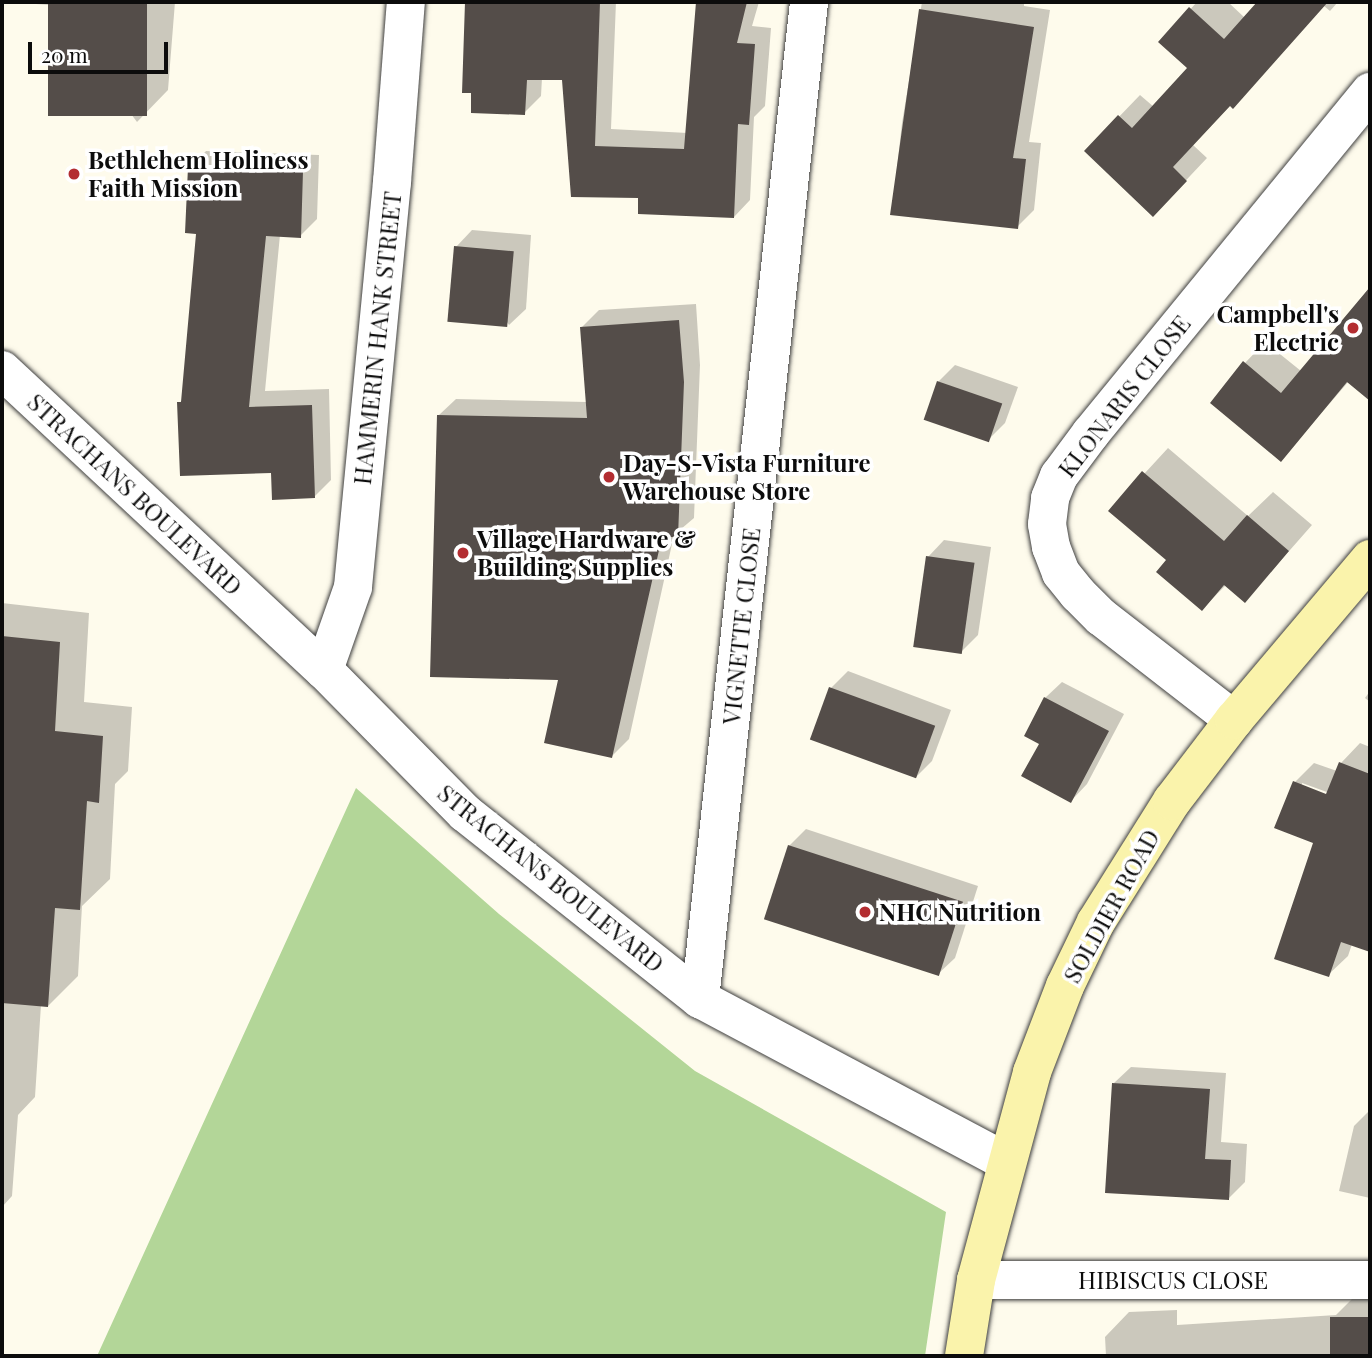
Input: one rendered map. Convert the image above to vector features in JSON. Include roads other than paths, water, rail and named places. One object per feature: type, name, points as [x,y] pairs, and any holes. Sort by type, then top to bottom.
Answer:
[{"type":"main road","name":"SOLDIER ROAD","points":[[964,1356],[976,1280],[1032,1072],[1065,986],[1097,922],[1172,801],[1234,720],[1370,559]]},
{"type":"street","name":"HAMMERIN HANK STREET","points":[[324,670],[353,587],[392,182],[406,2]]},
{"type":"street","name":"VIGNETTE CLOSE","points":[[700,999],[809,2]]},
{"type":"street","name":"KLONARIS CLOSE","points":[[1234,720],[1101,617],[1078,594],[1061,573],[1051,547],[1047,524],[1050,498],[1059,476],[1091,433],[1370,92]]},
{"type":"street","name":"STRACHANS BOULEVARD","points":[[2,370],[324,670],[465,813],[700,999],[1006,1162]]},
{"type":"street","name":"HIBISCUS CLOSE","points":[[976,1280],[1370,1280]]},
{"type":"place","name":"Bethlehem Holiness Faith Mission","points":[[74,174]]},
{"type":"place","name":"Campbell's Electric","points":[[1353,328]]},
{"type":"place","name":"Day-S-Vista Furniture Warehouse Store","points":[[609,477]]},
{"type":"place","name":"Village Hardware & Building Supplies","points":[[463,553]]},
{"type":"place","name":"NHC Nutrition","points":[[865,912]]}]
